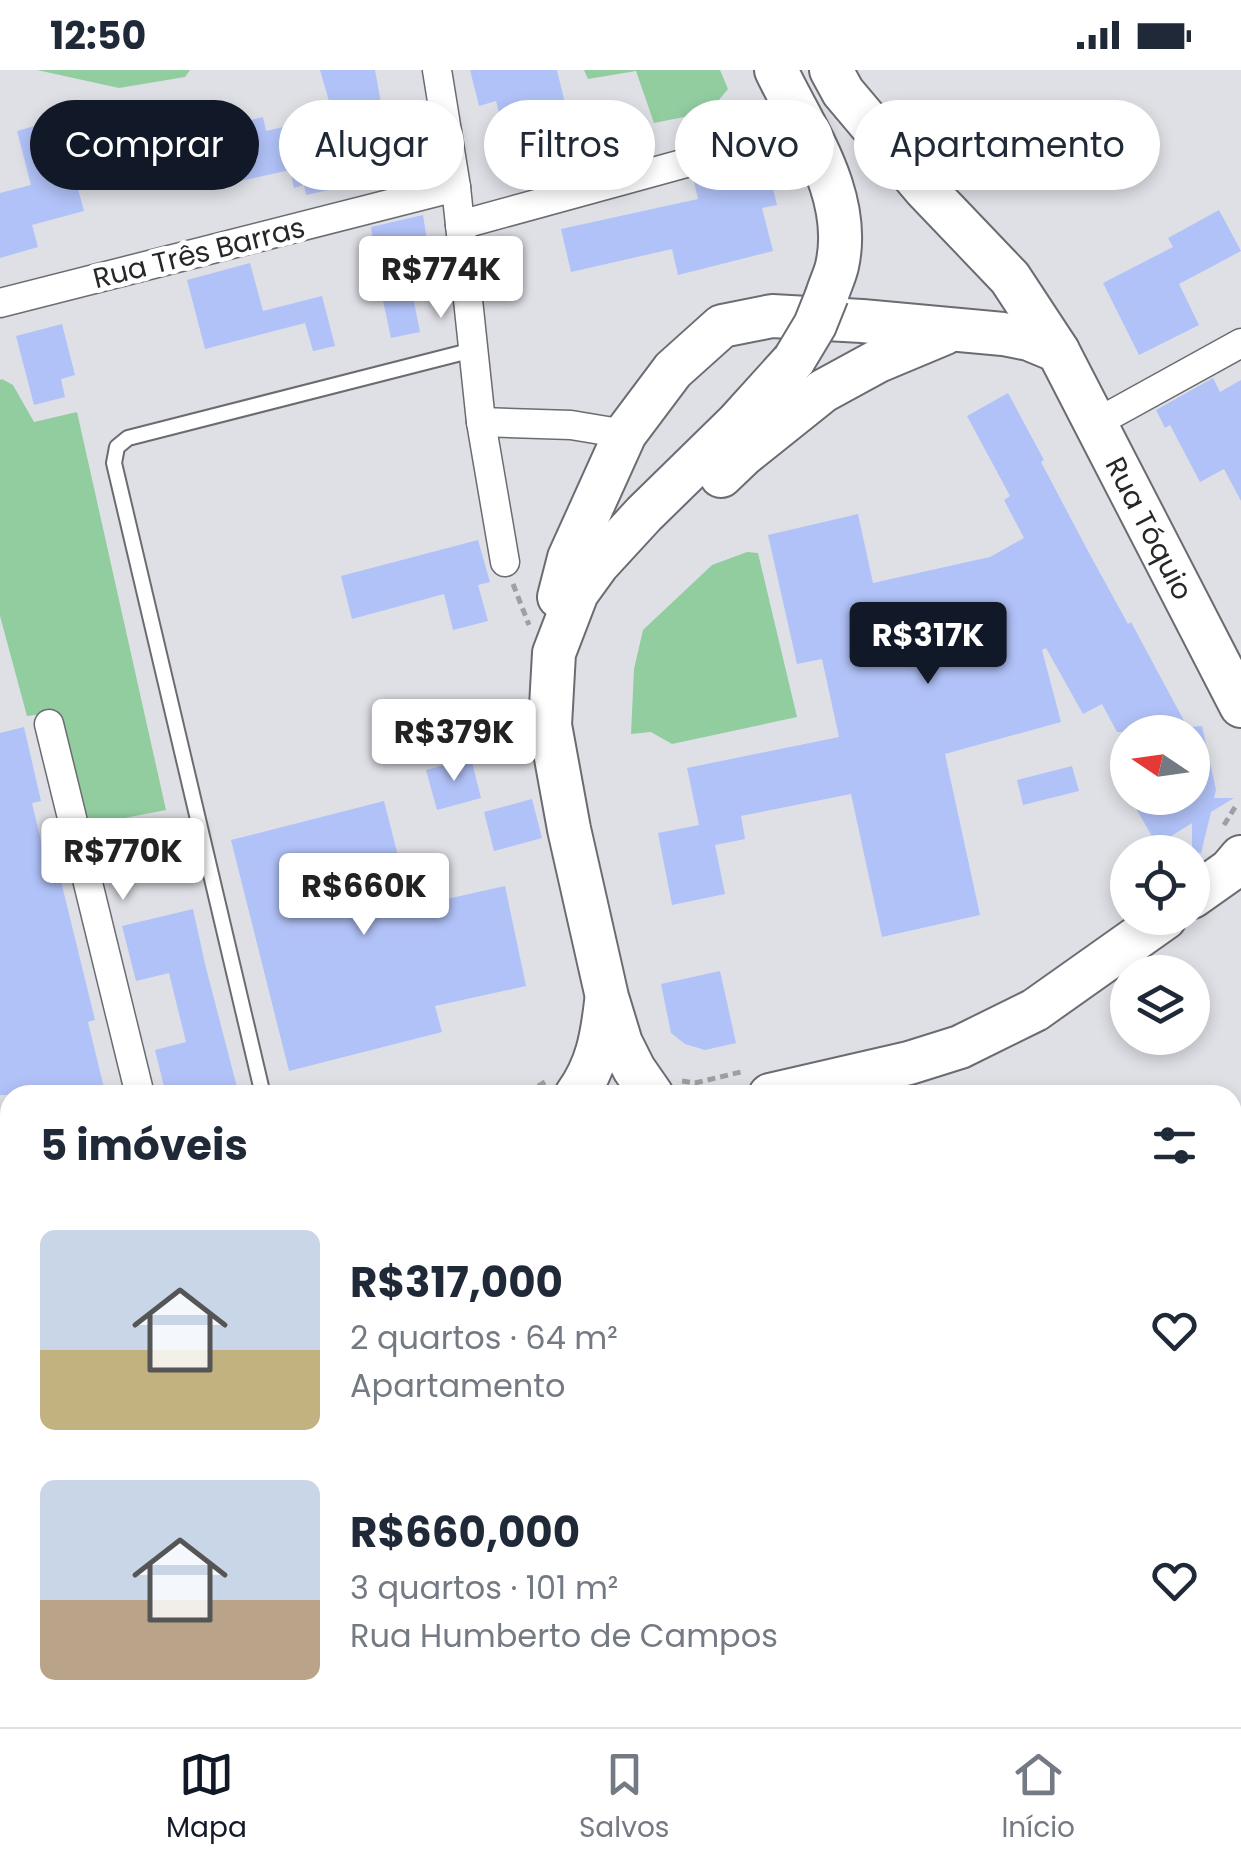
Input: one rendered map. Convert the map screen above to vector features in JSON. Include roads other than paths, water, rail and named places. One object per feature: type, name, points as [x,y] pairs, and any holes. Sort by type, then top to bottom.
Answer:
[{"type":"main road","points":[[662,1085],[634,1069],[621,1043],[607,996],[550,725],[554,653],[576,592],[655,503],[737,423],[794,360],[827,295],[837,266],[838,207],[832,184],[776,70]]},
{"type":"main road","name":"Rua Tóquio","points":[[831,70],[843,92],[924,188],[1010,278],[1058,351],[1241,706]]},
{"type":"main road","points":[[561,632],[558,601],[569,558],[624,434],[673,370],[722,326],[772,316],[862,321],[1016,336],[1058,351]]},
{"type":"main road","points":[[550,725],[579,641],[612,590],[693,503],[743,455],[823,391],[878,361],[950,331]]},
{"type":"main road","points":[[1210,884],[1236,863]]},
{"type":"main road","points":[[762,1082],[910,1063],[960,1047],[1035,1010],[1141,935]]},
{"type":"main road","points":[[569,1085],[590,1076],[598,1054],[607,996]]},
{"type":"street","points":[[437,70],[442,100]]},
{"type":"street","points":[[460,226],[675,166]]},
{"type":"street","name":"Rua Três Barras","points":[[0,303],[444,190]]},
{"type":"street","points":[[456,190],[481,422],[505,562]]},
{"type":"street","points":[[1096,424],[1241,343]]},
{"type":"street","points":[[481,422],[571,425],[624,434]]},
{"type":"street","points":[[49,724],[138,1085]]},
{"type":"lane","points":[[261,1085],[114,463],[117,447],[128,438],[473,350]]}]
